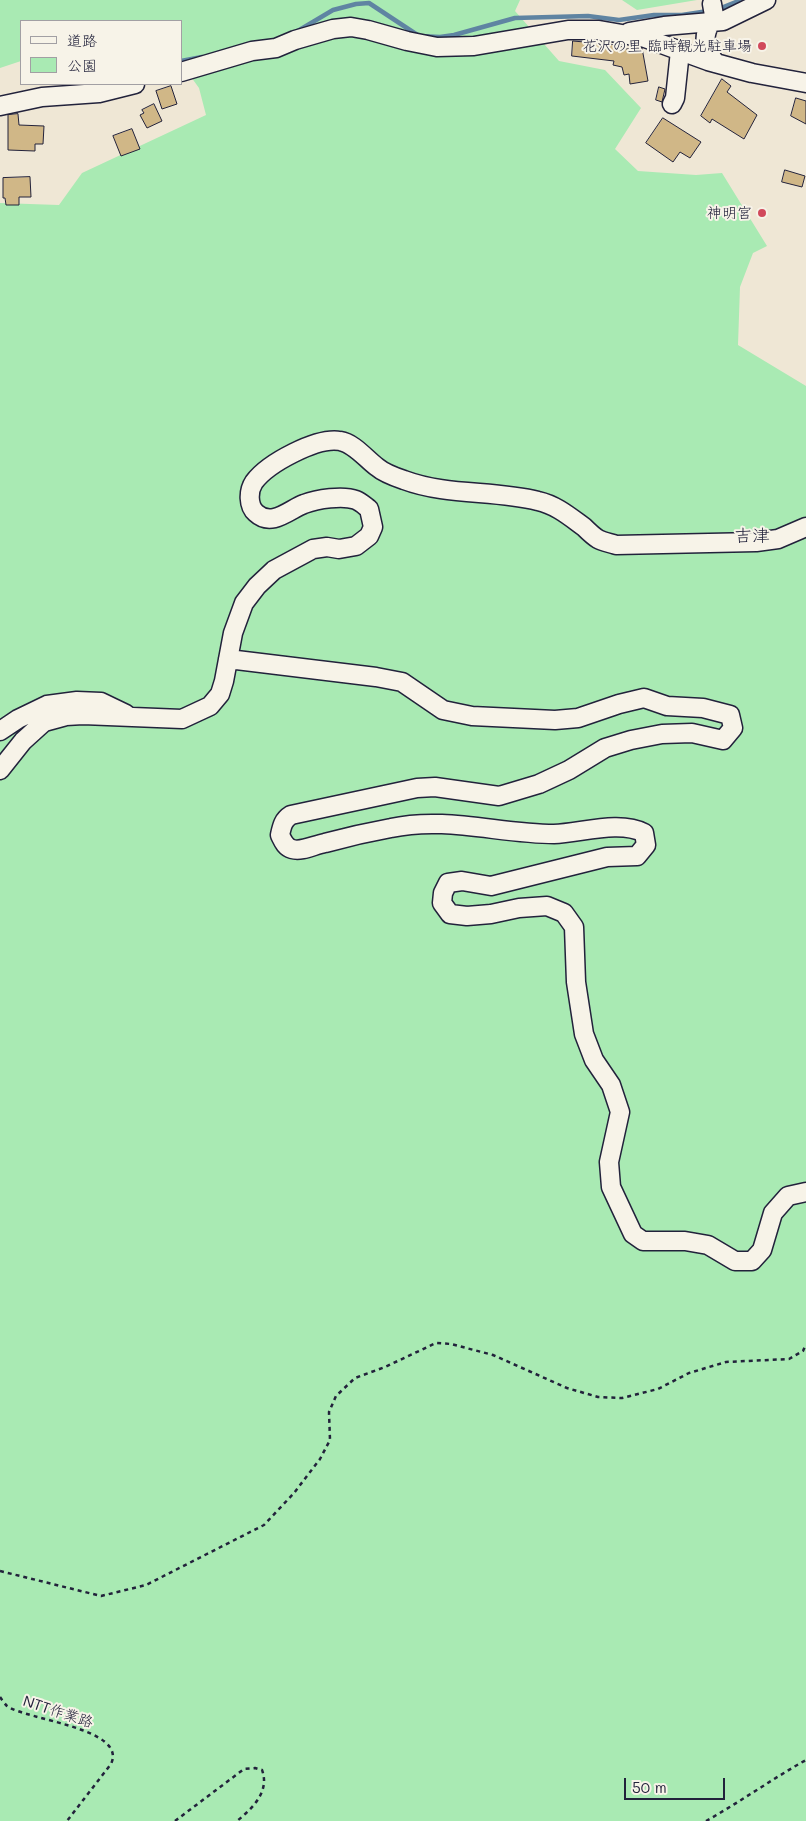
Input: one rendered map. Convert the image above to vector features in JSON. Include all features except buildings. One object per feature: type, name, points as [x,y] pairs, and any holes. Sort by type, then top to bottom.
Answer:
[{"type":"street","points":[[624,33],[664,26],[723,21],[766,0]]},
{"type":"street","points":[[712,4],[713,22],[706,32],[705,39],[715,63]]},
{"type":"street","points":[[182,72],[252,51],[276,48],[295,40],[333,29],[351,27],[437,47],[474,46],[568,30],[599,30],[645,38],[715,63],[752,73],[806,83]]},
{"type":"street","points":[[672,104],[675,98],[680,51]]},
{"type":"street","points":[[0,106],[42,97],[99,93],[131,85]]},
{"type":"street","points":[[0,770],[23,741],[44,722],[83,714],[182,719],[210,706],[220,694],[234,632],[244,603],[263,580],[274,570],[313,549],[327,547],[339,549],[356,546],[369,536],[373,527],[369,509],[356,500],[333,498],[314,501],[279,517],[268,519],[258,515],[252,509],[251,487],[258,476],[298,452],[322,441],[342,441],[354,447],[378,468],[403,480],[430,489],[516,496],[540,501],[561,509],[599,540],[616,545],[778,540],[806,527]]},
{"type":"street","points":[[228,659],[376,677],[402,682],[443,710],[472,716],[555,720],[578,718],[619,704],[644,698],[667,706],[704,708],[730,715],[733,728],[723,740],[692,733],[662,734],[631,740],[605,748],[569,770],[539,784],[499,796],[435,787],[417,788],[291,815],[282,824],[280,835],[288,848],[301,850],[401,826],[422,824],[484,827],[534,833],[572,832],[613,827],[638,830],[644,833],[646,845],[637,856],[607,857],[491,886],[462,881],[448,883],[443,893],[442,903],[450,914],[467,916],[547,906],[564,913],[574,927],[576,982],[584,1034],[594,1060],[611,1085],[620,1112],[609,1162],[611,1187],[633,1234],[643,1241],[685,1241],[708,1245],[735,1261],[752,1261],[762,1250],[773,1213],[788,1196],[806,1192]]},
{"type":"street","points":[[0,730],[47,705],[77,701],[101,702],[136,717]]},
{"type":"path","points":[[0,1571],[101,1596],[146,1585],[264,1526],[294,1493],[320,1459],[330,1440],[329,1412],[336,1396],[356,1378],[385,1367],[436,1343],[451,1344],[493,1354],[567,1388],[590,1395],[622,1398],[658,1389],[689,1373],[726,1362],[788,1359],[803,1351],[806,1344]]},
{"type":"path","name":"NTT作業路","points":[[0,1697],[8,1706],[27,1714],[76,1728],[101,1738],[112,1752],[113,1760],[111,1764],[67,1821]]},
{"type":"path","points":[[706,1821],[806,1760]]},
{"type":"path","points":[[175,1821],[244,1769],[256,1768],[262,1770],[265,1778],[263,1791],[250,1810],[238,1821]]},
{"type":"green space","points":[[0,0],[520,0],[515,11],[559,61],[605,70],[641,108],[615,149],[638,171],[696,175],[722,173],[767,246],[753,253],[740,287],[738,345],[806,386],[806,1821],[0,1821],[0,203],[59,205],[82,173],[206,115],[199,88],[182,64],[182,20],[20,20],[20,61],[0,68]]},
{"type":"green space","points":[[622,0],[697,0],[637,10]]},
{"type":"waterway","points":[[716,10],[741,0]]},
{"type":"waterway","points":[[296,32],[333,10],[369,3],[419,36],[440,37],[515,18],[588,16],[619,20],[708,11]]},
{"type":"waterway","points":[[182,61],[202,57]]},
{"type":"waterway","points":[[67,88],[76,85]]},
{"type":"place","name":"花沢の里 臨時観光駐車場","points":[[762,46]]},
{"type":"place","name":"神明宮","points":[[762,213]]},
{"type":"district","name":"吉津","points":[[752,536]]}]
